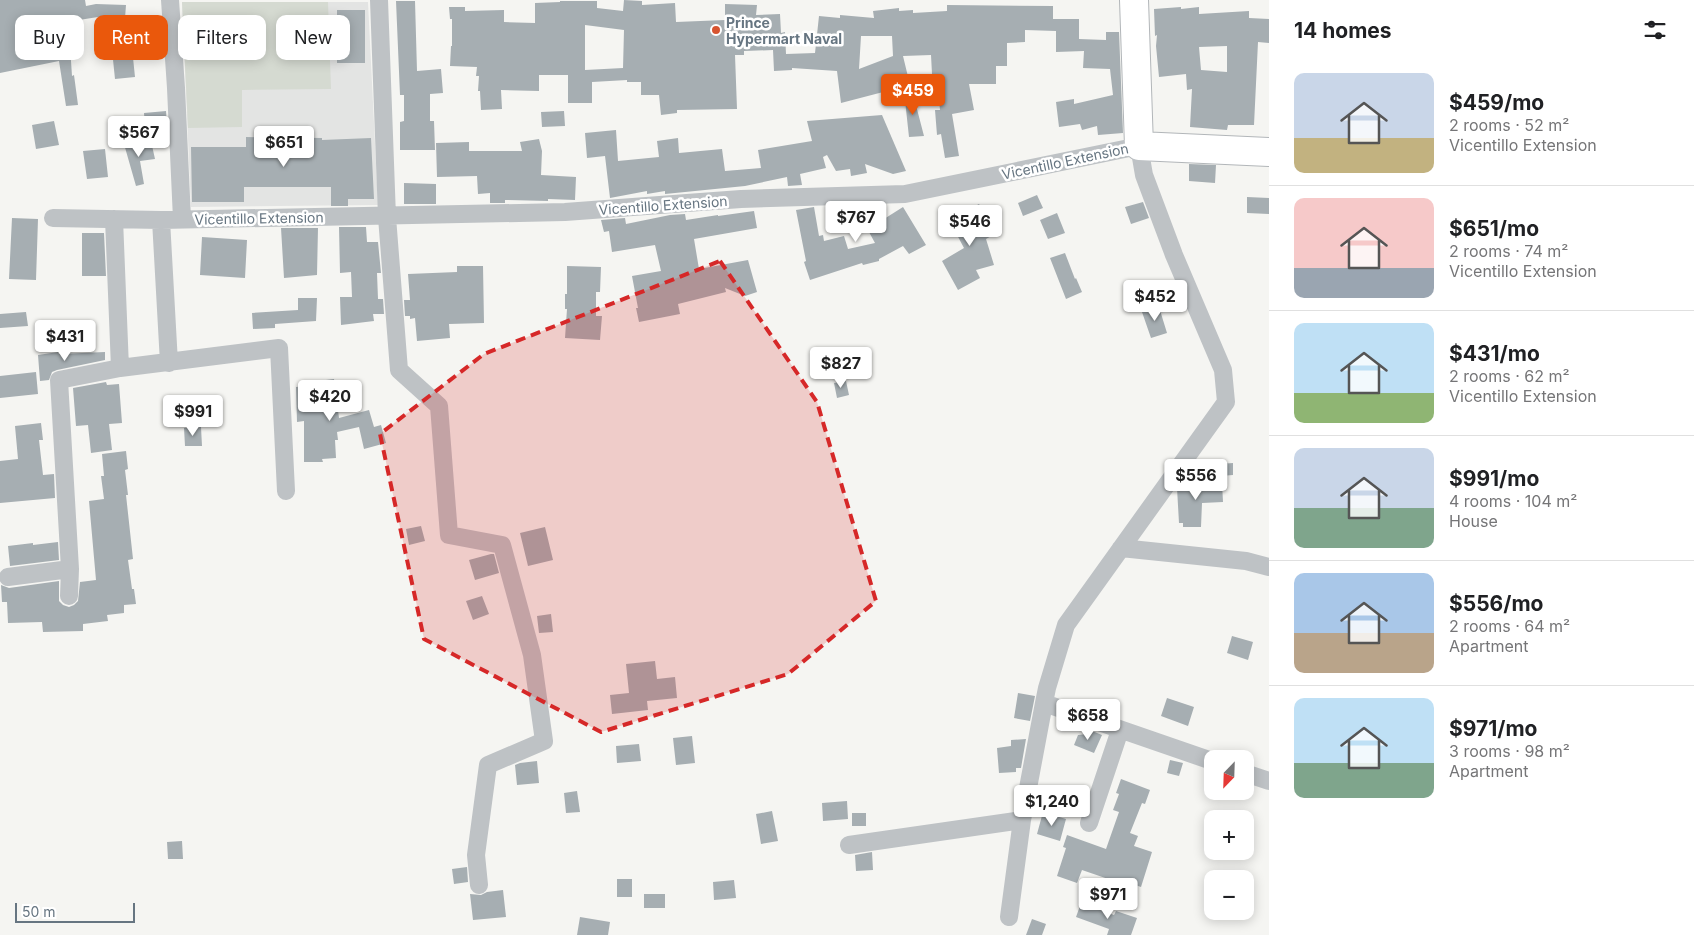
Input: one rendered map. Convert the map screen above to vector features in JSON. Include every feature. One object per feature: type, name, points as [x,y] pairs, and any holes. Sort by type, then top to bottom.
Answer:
[{"type":"main road","points":[[1134,0],[1139,146]]},
{"type":"main road","name":"Vicentillo Extension","points":[[1139,146],[1269,152]]},
{"type":"street","points":[[170,0],[182,219]]},
{"type":"street","points":[[379,0],[387,217],[399,370],[439,406],[449,535],[502,545],[532,655],[543,732],[544,741],[488,765],[476,854],[479,885]]},
{"type":"street","points":[[1009,917],[1022,820],[1044,703],[1066,625],[1226,402],[1223,370],[1174,255],[1144,175],[1139,146]]},
{"type":"street","name":"Vicentillo Extension","points":[[52,218],[162,220],[565,212],[741,198],[905,194],[1139,146]]},
{"type":"street","points":[[114,219],[120,368]]},
{"type":"street","points":[[162,220],[169,362]]},
{"type":"street","points":[[69,596],[70,569],[59,380],[120,368],[279,348],[286,491]]},
{"type":"street","points":[[1121,548],[1246,560],[1269,567]]},
{"type":"street","points":[[8,577],[70,569]]},
{"type":"street","points":[[1044,703],[1204,758]]},
{"type":"street","points":[[1089,823],[1120,730]]},
{"type":"street","points":[[1254,775],[1269,781]]},
{"type":"street","points":[[850,845],[1022,820]]},
{"type":"highlighted area","points":[[720,261],[817,402],[876,601],[788,674],[601,732],[424,639],[380,434],[484,354]]},
{"type":"shaded area","points":[[182,2],[368,2],[378,205],[191,207],[185,60],[266,60],[266,15],[183,15]]},
{"type":"shaded area","points":[[182,2],[328,2],[328,15],[276,15],[276,60],[330,60],[331,89],[242,90],[242,127],[188,128],[185,60],[266,60],[266,15],[183,15]]},
{"type":"building","points":[[0,0],[85,0],[86,6],[96,4],[126,5],[125,15],[94,15],[94,18],[84,19],[84,15],[15,15],[15,60],[71,60],[78,105],[66,106],[59,61],[0,73]]},
{"type":"building","points":[[624,0],[642,1],[642,5],[675,3],[676,22],[725,20],[725,4],[757,5],[756,15],[780,14],[781,33],[785,32],[786,54],[815,53],[819,16],[840,18],[840,15],[874,18],[873,11],[899,8],[899,11],[913,10],[913,13],[947,11],[947,5],[1053,6],[1053,19],[1079,19],[1079,39],[1106,40],[1106,32],[1119,32],[1123,133],[1098,135],[1097,126],[1082,130],[1080,124],[1059,127],[1056,102],[1074,99],[1074,104],[1113,95],[1110,69],[1083,68],[1084,51],[1056,52],[1056,31],[1025,30],[1025,42],[1007,43],[1007,66],[996,66],[996,84],[969,84],[974,110],[952,114],[959,156],[945,158],[941,134],[937,135],[935,110],[940,110],[936,74],[932,74],[931,55],[903,56],[910,85],[841,103],[837,71],[792,68],[792,70],[774,71],[773,50],[744,51],[744,55],[735,55],[737,109],[677,110],[677,113],[661,115],[659,95],[641,95],[641,82],[627,82],[627,80],[592,82],[592,103],[568,103],[568,75],[539,75],[539,91],[501,90],[502,109],[481,110],[480,91],[478,91],[479,76],[476,76],[477,67],[450,66],[452,19],[450,19],[449,7],[465,7],[465,11],[504,10],[504,22],[535,23],[535,3],[597,1],[597,8],[623,11]],"holes":[[[585,25],[624,30],[623,68],[585,70]],[[861,36],[892,36],[893,56],[859,69]]]},
{"type":"building","points":[[396,1],[415,1],[417,71],[441,69],[443,93],[430,94],[430,121],[434,121],[435,150],[400,150],[400,122],[404,121],[404,95],[400,95]]},
{"type":"building","points":[[1199,7],[1199,14],[1249,11],[1249,18],[1269,19],[1269,43],[1258,42],[1254,125],[1228,125],[1227,130],[1190,127],[1192,89],[1187,90],[1186,74],[1159,77],[1154,9]],"holes":[[[1227,46],[1227,72],[1201,70],[1199,47]]]},
{"type":"building","points":[[337,10],[365,10],[365,63],[337,63],[337,60],[350,60],[350,15],[337,15]]},
{"type":"building","points":[[113,60],[133,60],[135,77],[115,79]]},
{"type":"building","points":[[912,90],[924,136],[909,137],[904,91]]},
{"type":"building","points":[[166,111],[168,139],[146,141],[144,113]]},
{"type":"building","points":[[564,111],[565,126],[542,127],[541,112]]},
{"type":"building","points":[[882,115],[906,171],[893,174],[865,164],[867,173],[851,176],[850,169],[836,171],[827,155],[823,157],[826,168],[800,174],[802,185],[788,186],[787,177],[745,186],[665,194],[665,191],[647,194],[647,191],[610,198],[605,156],[587,158],[585,133],[616,130],[618,161],[659,157],[657,141],[678,138],[679,153],[722,149],[725,171],[761,168],[758,150],[812,141],[807,121]]},
{"type":"building","points":[[54,121],[59,145],[36,149],[32,125]]},
{"type":"building","points":[[246,137],[322,138],[322,140],[371,138],[374,199],[348,199],[348,206],[331,206],[331,187],[244,187],[244,202],[192,202],[191,147],[246,147]]},
{"type":"building","points":[[539,139],[542,151],[541,175],[576,177],[575,200],[505,200],[505,203],[490,203],[490,193],[478,194],[477,176],[437,177],[436,143],[469,142],[469,151],[522,151],[520,142]]},
{"type":"building","points":[[151,141],[155,159],[140,161],[144,184],[136,186],[124,144]]},
{"type":"building","points":[[105,149],[108,177],[87,179],[83,151]]},
{"type":"building","points":[[1189,164],[1216,165],[1215,183],[1189,181]]},
{"type":"building","points":[[404,183],[436,184],[436,204],[404,204]]},
{"type":"building","points":[[1037,195],[1043,208],[1023,216],[1018,203]]},
{"type":"building","points":[[1247,197],[1269,198],[1269,214],[1247,213]]},
{"type":"building","points":[[1143,202],[1149,218],[1131,224],[1125,207]]},
{"type":"building","points":[[979,204],[995,234],[986,239],[994,265],[976,270],[980,278],[958,290],[942,261],[964,248],[949,220]]},
{"type":"building","points":[[814,207],[819,236],[823,235],[824,241],[844,236],[848,249],[875,243],[863,221],[881,212],[884,219],[903,207],[926,245],[909,254],[903,246],[879,259],[879,261],[863,265],[862,263],[810,280],[804,262],[806,261],[796,210]]},
{"type":"building","points":[[754,211],[757,228],[694,239],[699,269],[748,260],[757,292],[745,296],[725,288],[726,292],[678,304],[680,314],[639,322],[632,276],[661,271],[655,245],[612,252],[609,231],[604,232],[601,220],[625,218],[626,224],[670,215],[685,214],[686,220]]},
{"type":"building","points":[[1057,213],[1065,233],[1048,239],[1040,220]]},
{"type":"building","points":[[12,218],[38,219],[36,280],[9,279]]},
{"type":"building","points":[[339,227],[366,227],[367,242],[378,242],[381,273],[377,273],[378,299],[383,299],[384,314],[373,314],[374,321],[341,325],[340,297],[352,297],[351,272],[340,273]]},
{"type":"building","points":[[281,228],[318,228],[317,275],[284,278]]},
{"type":"building","points":[[82,233],[104,233],[106,276],[82,276]]},
{"type":"building","points":[[202,237],[247,240],[245,278],[200,275]]},
{"type":"building","points":[[1065,253],[1082,292],[1066,299],[1050,258]]},
{"type":"building","points":[[457,266],[483,266],[484,323],[449,324],[450,338],[417,341],[415,318],[410,319],[410,316],[405,316],[404,300],[410,300],[408,274],[457,272]]},
{"type":"building","points":[[567,266],[601,267],[600,292],[596,292],[596,316],[602,316],[600,340],[565,338]]},
{"type":"building","points":[[298,298],[317,298],[316,321],[275,324],[275,328],[253,329],[252,313],[298,310]]},
{"type":"building","points":[[1159,307],[1167,333],[1151,338],[1142,312]]},
{"type":"building","points":[[26,312],[28,326],[0,328],[0,314]]},
{"type":"building","points":[[58,352],[59,354],[105,352],[105,360],[57,370],[52,372],[49,380],[40,381],[38,355]]},
{"type":"building","points":[[36,372],[38,394],[0,398],[0,376]]},
{"type":"building","points":[[334,379],[339,418],[369,410],[374,427],[381,425],[386,443],[364,449],[359,427],[337,432],[338,440],[335,440],[336,458],[322,459],[323,462],[304,462],[304,421],[297,422],[296,387],[318,385],[318,381]]},
{"type":"building","points":[[846,381],[849,395],[837,398],[834,383]]},
{"type":"building","points":[[106,382],[107,385],[119,384],[122,423],[109,424],[112,450],[91,453],[88,425],[76,426],[73,388]]},
{"type":"building","points":[[41,423],[43,440],[39,440],[43,475],[54,474],[55,498],[0,503],[0,461],[18,459],[15,426]]},
{"type":"building","points":[[201,427],[202,446],[185,446],[184,428]]},
{"type":"building","points":[[126,451],[128,469],[125,470],[128,495],[126,495],[133,559],[128,560],[136,604],[124,605],[124,613],[107,615],[108,621],[83,624],[83,631],[43,632],[42,622],[8,623],[7,602],[2,602],[1,585],[9,588],[59,581],[59,601],[69,607],[78,601],[80,582],[96,580],[89,501],[104,499],[101,476],[104,476],[102,454]]},
{"type":"building","points":[[1233,463],[1233,475],[1220,476],[1219,464]]},
{"type":"building","points":[[1222,483],[1223,502],[1202,503],[1201,527],[1183,527],[1183,523],[1179,523],[1177,488],[1180,484]]},
{"type":"building","points":[[421,526],[425,541],[409,545],[406,529]]},
{"type":"building","points":[[545,527],[553,560],[528,566],[520,533]]},
{"type":"building","points":[[58,542],[59,560],[10,566],[8,546]]},
{"type":"building","points":[[494,554],[499,573],[475,580],[469,560]]},
{"type":"building","points":[[482,596],[489,614],[473,620],[466,601]]},
{"type":"building","points":[[551,614],[553,632],[539,633],[537,616]]},
{"type":"building","points":[[1232,636],[1253,642],[1248,660],[1227,653]]},
{"type":"building","points":[[655,661],[657,679],[675,677],[677,698],[647,701],[648,710],[612,714],[610,695],[629,693],[626,664]]},
{"type":"building","points":[[1018,693],[1035,696],[1030,721],[1014,718]]},
{"type":"building","points":[[1167,698],[1194,707],[1188,726],[1161,716]]},
{"type":"building","points":[[1087,729],[1102,735],[1094,753],[1074,745],[1078,735],[1087,734]]},
{"type":"building","points":[[692,736],[695,763],[676,765],[673,738]]},
{"type":"building","points":[[1026,739],[1021,768],[1016,768],[1016,772],[999,773],[997,748],[1011,746],[1011,740]]},
{"type":"building","points":[[639,744],[641,761],[617,763],[616,746]]},
{"type":"building","points":[[1170,760],[1183,763],[1179,776],[1167,773]]},
{"type":"building","points":[[537,761],[539,783],[517,785],[515,765]]},
{"type":"building","points":[[1121,779],[1150,790],[1145,804],[1142,803],[1130,833],[1138,836],[1134,846],[1152,852],[1141,887],[1115,878],[1114,881],[1082,870],[1077,883],[1057,876],[1066,848],[1063,847],[1067,835],[1106,849],[1119,812],[1113,810],[1119,794],[1116,793]]},
{"type":"building","points":[[577,791],[580,812],[566,813],[564,793]]},
{"type":"building","points":[[847,801],[848,819],[823,821],[822,803]]},
{"type":"building","points":[[772,811],[778,841],[761,844],[756,814]]},
{"type":"building","points":[[1043,812],[1066,819],[1060,841],[1037,834]]},
{"type":"building","points":[[852,813],[866,813],[866,826],[852,826]]},
{"type":"building","points":[[182,841],[183,859],[168,859],[167,842]]},
{"type":"building","points":[[872,852],[873,870],[856,871],[855,855]]},
{"type":"building","points":[[467,867],[468,882],[454,884],[452,869]]},
{"type":"building","points":[[617,879],[632,879],[632,897],[617,897]]},
{"type":"building","points":[[734,880],[736,898],[714,900],[713,882]]},
{"type":"building","points":[[503,890],[506,917],[473,920],[470,894],[481,895],[487,892]]},
{"type":"building","points":[[644,894],[665,894],[665,908],[644,908]]},
{"type":"building","points":[[1081,903],[1114,915],[1116,911],[1137,918],[1131,935],[1107,935],[1109,929],[1076,917]]},
{"type":"building","points":[[580,917],[610,922],[608,935],[577,935]]},
{"type":"building","points":[[1032,919],[1046,924],[1042,935],[1026,935]]},
{"type":"place","name":"Prince Hypermart Naval","points":[[716,30]]}]
